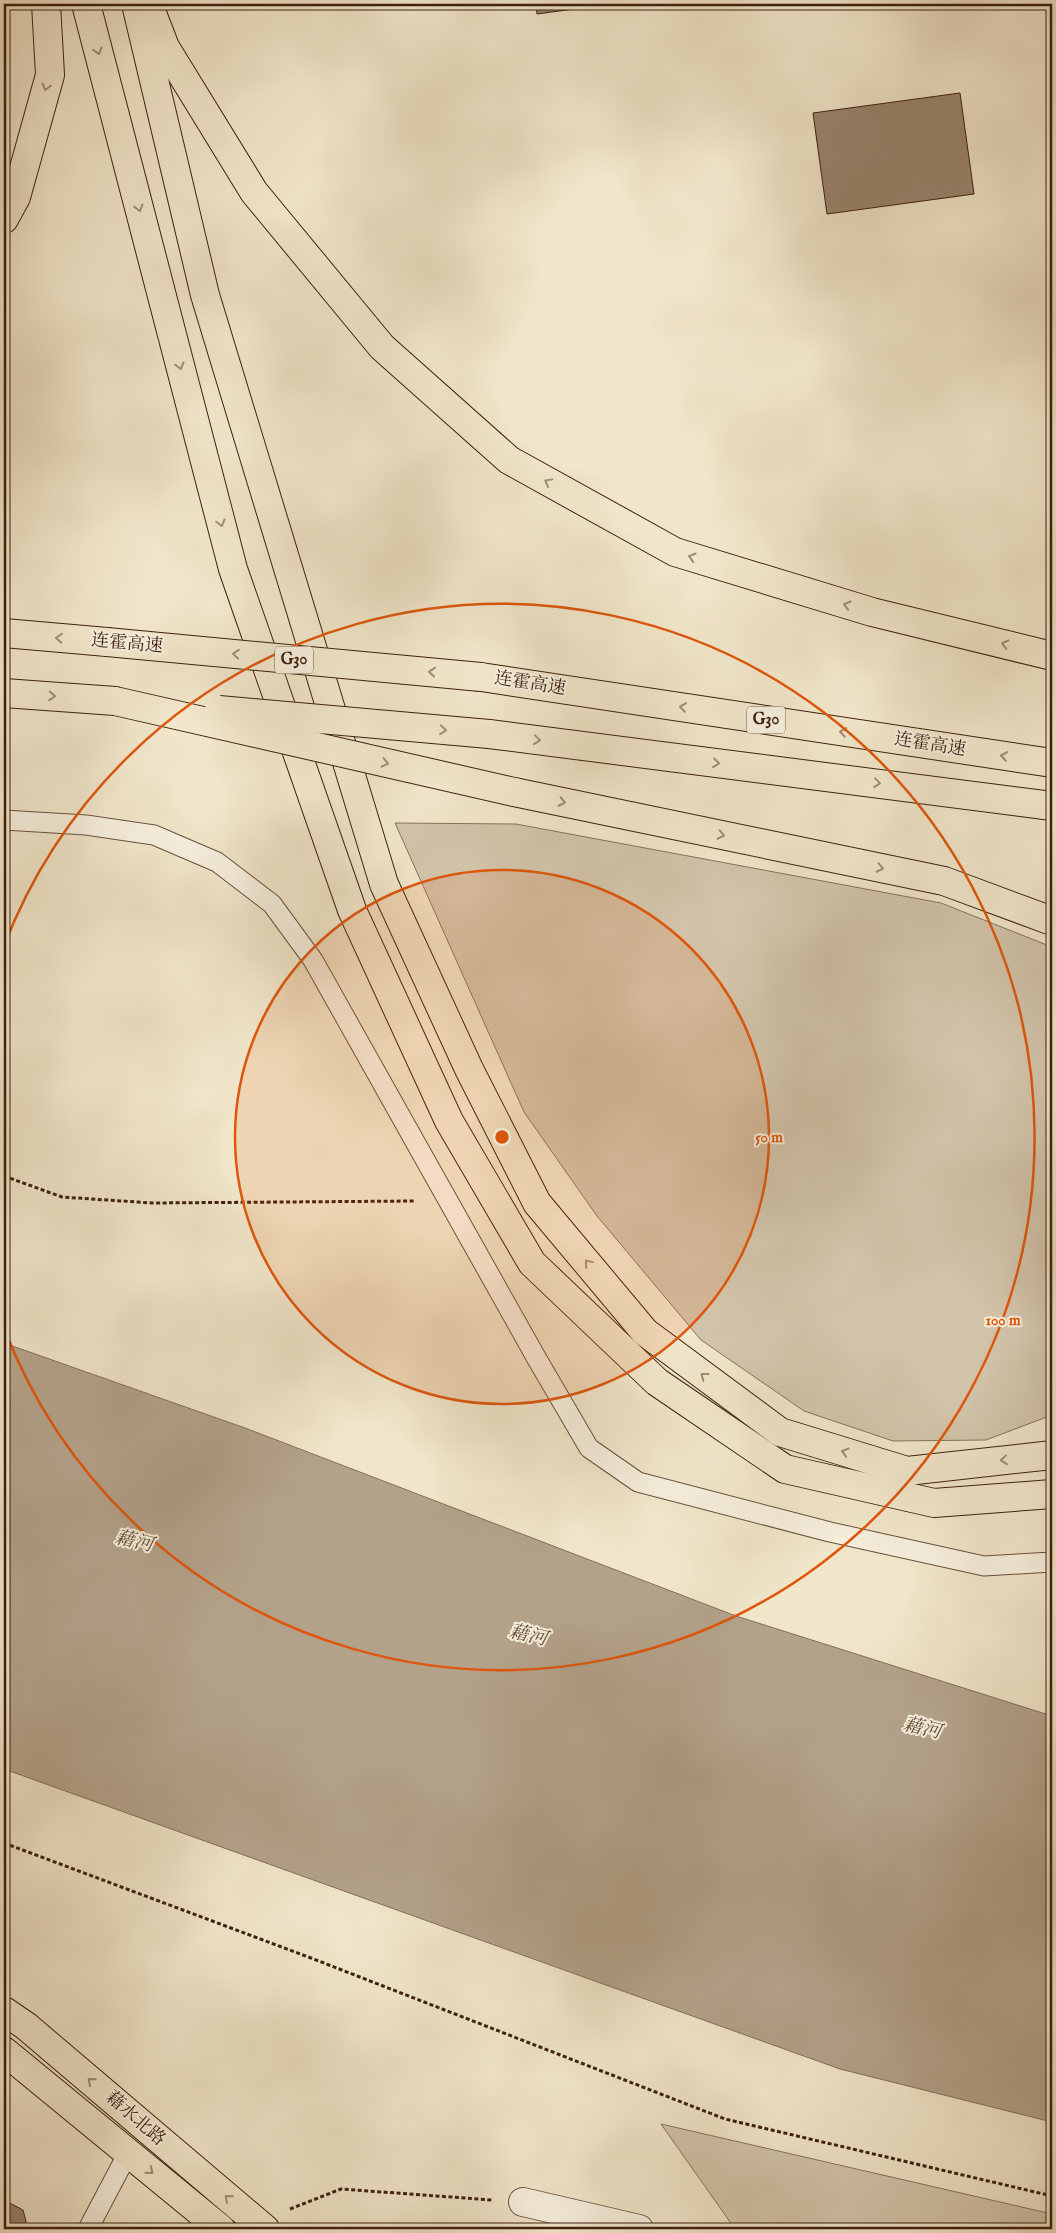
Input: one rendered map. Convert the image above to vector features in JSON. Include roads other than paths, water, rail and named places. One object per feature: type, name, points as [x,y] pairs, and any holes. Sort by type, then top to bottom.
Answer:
[{"type":"main road","points":[[4,219],[16,197],[50,75],[46,4]]},
{"type":"main road","points":[[86,4],[233,569],[352,910],[449,1122],[532,1263],[657,1382],[785,1469],[934,1503],[1052,1494]]},
{"type":"main road","points":[[136,4],[205,295],[384,884],[469,1070],[537,1203],[645,1332],[780,1432],[906,1471],[1052,1455]]},
{"type":"main road","points":[[148,4],[165,47],[254,192],[382,347],[509,460],[675,552],[872,612],[1052,656]]},
{"type":"main road","name":"连霍高速","points":[[4,633],[481,677],[1052,763]]},
{"type":"main road","points":[[4,693],[489,734],[1052,806]]},
{"type":"main road","points":[[116,701],[514,792],[944,881],[1052,921]]},
{"type":"main road","name":"藉水北路","points":[[4,2011],[26,2026],[260,2225]]},
{"type":"main road","name":"藉水北路","points":[[4,2052],[221,2229]]},
{"type":"street","points":[[523,2202],[639,2229]]},
{"type":"lane","points":[[4,820],[86,825],[154,835],[218,862],[272,904],[313,960],[589,1448],[638,1482],[830,1532],[984,1566],[1052,1562]]},
{"type":"lane","points":[[88,2229],[128,2153]]},
{"type":"water","name":"藉河","points":[[4,1343],[245,1428],[736,1616],[1052,1716],[1052,2122],[840,2069],[4,1769]]}]
